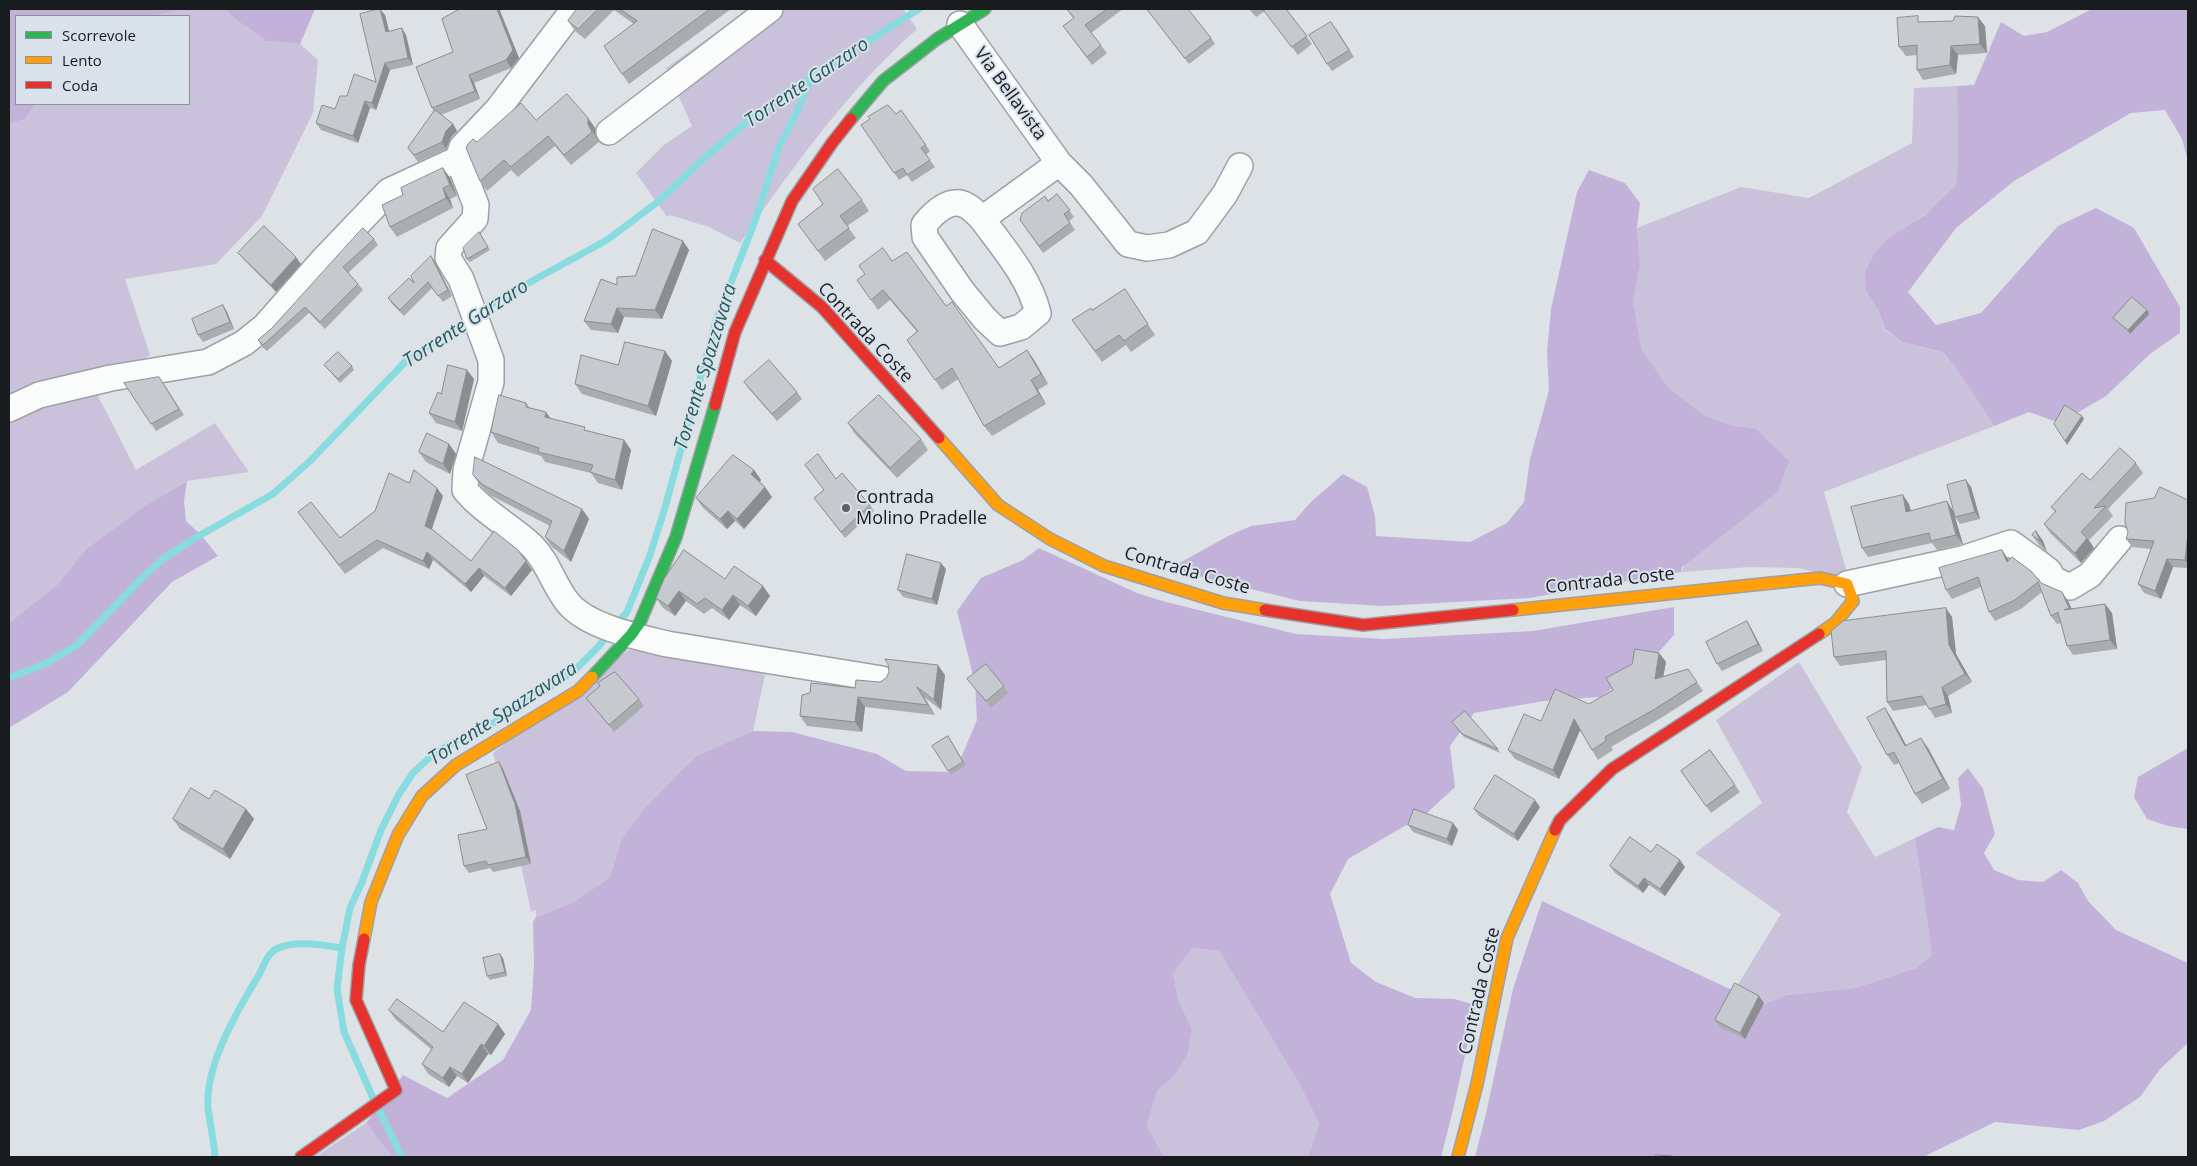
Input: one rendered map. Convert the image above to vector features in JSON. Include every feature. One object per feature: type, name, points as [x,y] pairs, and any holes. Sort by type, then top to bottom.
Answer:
[{"type":"street","points":[[574,9],[498,109],[462,147],[458,159],[476,205],[475,219],[449,248],[448,258],[461,279],[491,360],[491,382],[466,470],[465,490],[475,502],[532,547],[546,566],[568,604],[584,617],[631,635],[667,644],[882,679]]},
{"type":"street","points":[[609,132],[770,9]]},
{"type":"street","points":[[301,1157],[396,1090],[356,1000],[359,964],[371,902],[398,835],[422,796],[456,765],[578,691],[631,635],[640,622],[676,537],[736,332],[765,260],[792,201],[832,143],[884,81],[937,39],[985,9]]},
{"type":"street","name":"Via Bellavista","points":[[960,24],[1059,163],[1081,185],[1128,244],[1147,248],[1169,245],[1197,232],[1225,194],[1240,166]]},
{"type":"street","points":[[9,408],[39,395],[208,362],[244,343],[265,326],[322,261],[389,191],[458,159]]},
{"type":"street","points":[[982,219],[1059,163]]},
{"type":"street","points":[[950,204],[966,205],[982,219],[1028,283],[1038,313],[1021,327],[1000,333],[962,291],[926,237],[924,225],[933,214],[950,204]]},
{"type":"street","name":"Contrada Coste","points":[[765,260],[822,307],[998,505],[1050,539],[1104,566],[1223,603],[1363,625],[1820,578],[1847,584],[1853,601],[1835,623],[1612,769],[1560,820],[1507,938],[1477,1084],[1458,1157]]},
{"type":"street","points":[[1847,584],[1962,559],[2011,543],[2049,571],[2053,579],[2070,587],[2090,575],[2120,539]]},
{"type":"shaded area","points":[[9,9],[182,9],[159,15],[15,15],[15,105],[35,105],[25,119],[9,124]]},
{"type":"shaded area","points":[[182,9],[225,9],[236,20],[267,41],[300,44],[318,60],[313,113],[262,216],[216,264],[125,279],[150,355],[96,392],[136,470],[215,423],[249,472],[187,481],[143,507],[86,549],[57,585],[9,623],[9,124],[25,119],[35,105],[190,105],[190,15],[159,15]]},
{"type":"shaded area","points":[[225,9],[315,9],[300,44],[267,41],[236,20]]},
{"type":"shaded area","points":[[749,9],[903,9],[917,29],[891,53],[844,104],[780,186],[740,243],[709,227],[670,215],[667,217],[636,173],[664,145],[692,126],[666,68]]},
{"type":"shaded area","points":[[2092,9],[2188,9],[2188,161],[2182,139],[2165,110],[2131,113],[2014,181],[1956,228],[1908,292],[1936,325],[1981,313],[2058,226],[2096,208],[2134,228],[2180,307],[2180,333],[2150,354],[2106,396],[2060,423],[2029,412],[1994,426],[1955,367],[1942,352],[1902,342],[1885,329],[1878,310],[1866,292],[1865,272],[1874,254],[1887,239],[1925,215],[1955,186],[1958,166],[1957,86],[1974,85],[2001,22],[2024,36],[2047,32]]},
{"type":"shaded area","points":[[1957,86],[1958,166],[1955,186],[1941,202],[1908,227],[1866,292],[1878,310],[1885,330],[1902,342],[1941,352],[1955,367],[1994,426],[1824,492],[1849,580],[1798,568],[1750,567],[1681,572],[1755,428],[1734,426],[1704,415],[1668,387],[1642,350],[1633,302],[1640,265],[1637,228],[1741,187],[1809,198],[1912,143],[1914,88]]},
{"type":"shaded area","points":[[1589,170],[1625,183],[1640,203],[1637,228],[1640,265],[1633,302],[1642,350],[1668,387],[1704,415],[1734,426],[1755,428],[1789,461],[1778,492],[1682,567],[1681,572],[1529,598],[1383,606],[1300,601],[1169,569],[1228,536],[1251,526],[1295,520],[1311,502],[1343,474],[1367,487],[1375,516],[1376,536],[1470,542],[1507,523],[1524,502],[1530,459],[1549,390],[1547,352],[1551,309],[1577,192]]},
{"type":"shaded area","points":[[187,481],[184,501],[186,521],[201,535],[218,556],[172,582],[68,692],[9,728],[9,623],[57,585],[86,549],[143,507]]},
{"type":"shaded area","points":[[1039,548],[1137,593],[1296,634],[1384,639],[1533,631],[1674,607],[1674,635],[1648,664],[1600,697],[1544,701],[1474,713],[1450,746],[1455,787],[1427,813],[1348,859],[1330,894],[1351,963],[1376,982],[1415,998],[1454,999],[1476,1005],[1441,1157],[1308,1157],[1319,1124],[1300,1085],[1219,951],[1192,948],[1173,974],[1179,1002],[1192,1028],[1187,1055],[1174,1076],[1157,1091],[1147,1126],[1164,1157],[392,1157],[366,1123],[403,1075],[447,1098],[503,1060],[531,1010],[534,965],[533,922],[536,917],[572,903],[610,877],[621,841],[644,809],[698,755],[753,731],[792,732],[877,754],[906,771],[955,772],[977,720],[975,683],[957,611],[981,578],[1023,560]]},
{"type":"shaded area","points":[[650,634],[765,675],[753,731],[698,755],[685,767],[621,841],[610,877],[572,903],[536,917],[536,910],[531,912],[511,818],[493,753]]},
{"type":"shaded area","points":[[1799,662],[1862,767],[1847,812],[1875,857],[1915,838],[1932,955],[1916,968],[1855,988],[1787,995],[1757,1007],[1734,991],[1781,914],[1695,853],[1762,803],[1716,720]]},
{"type":"shaded area","points":[[2188,748],[2188,829],[2168,826],[2147,819],[2134,797],[2138,777]]},
{"type":"shaded area","points":[[1968,768],[1983,789],[1995,834],[1984,853],[1994,870],[2018,880],[2043,882],[2061,870],[2078,883],[2088,901],[2116,930],[2188,963],[2188,1043],[2160,1069],[2140,1097],[2104,1121],[2079,1130],[1995,1122],[1923,1157],[1475,1157],[1513,989],[1542,901],[1734,991],[1757,1007],[1787,995],[1855,988],[1916,968],[1932,955],[1915,838],[1938,827],[1954,830],[1961,805],[1958,778]]},
{"type":"shaded area","points":[[1192,948],[1219,951],[1300,1085],[1319,1124],[1308,1157],[1164,1157],[1147,1126],[1157,1091],[1174,1076],[1192,1028],[1179,1002],[1173,974]]},
{"type":"shaded area","points":[[366,1123],[392,1157],[315,1157]]},
{"type":"building","points":[[380,9],[386,32],[402,28],[408,58],[385,63],[372,103],[365,101],[353,136],[316,123],[322,105],[335,109],[340,96],[347,96],[354,74],[376,82],[360,14]]},
{"type":"building","points":[[460,9],[497,9],[513,50],[506,60],[469,75],[475,91],[432,108],[416,67],[453,52],[442,19]]},
{"type":"building","points":[[577,9],[598,9],[578,29],[568,21]]},
{"type":"building","points":[[620,9],[710,9],[622,74],[604,46],[637,21]]},
{"type":"building","points":[[1067,9],[1107,9],[1085,25],[1101,45],[1087,57],[1063,26],[1074,18]]},
{"type":"building","points":[[1147,9],[1188,9],[1211,38],[1185,58]]},
{"type":"building","points":[[1263,9],[1286,9],[1307,36],[1292,47]]},
{"type":"building","points":[[1918,16],[1918,22],[1953,21],[1955,16],[1978,17],[1980,44],[1951,46],[1950,65],[1917,70],[1917,45],[1899,47],[1897,18]]},
{"type":"building","points":[[1331,22],[1349,50],[1327,64],[1309,35]]},
{"type":"building","points":[[567,94],[588,118],[588,124],[592,132],[564,155],[548,136],[511,167],[504,160],[480,181],[466,148],[473,139],[477,142],[521,103],[536,120]]},
{"type":"building","points":[[888,105],[896,114],[901,110],[926,145],[921,148],[930,160],[907,175],[903,168],[894,173],[861,125],[870,119],[868,117]]},
{"type":"building","points":[[435,110],[453,124],[446,131],[442,142],[414,155],[408,148]]},
{"type":"building","points":[[443,168],[450,185],[443,188],[446,198],[390,227],[382,205],[403,195],[401,188]]},
{"type":"building","points":[[838,169],[862,200],[840,216],[849,228],[818,251],[798,224],[823,204],[813,189]]},
{"type":"building","points":[[1057,194],[1070,210],[1064,214],[1070,223],[1039,246],[1020,220],[1022,213],[1045,196],[1048,201]]},
{"type":"building","points":[[264,226],[296,257],[271,285],[238,253]]},
{"type":"building","points":[[363,228],[374,239],[343,267],[358,284],[320,322],[305,307],[263,345],[258,340],[271,329]]},
{"type":"building","points":[[653,229],[683,241],[655,310],[617,308],[611,324],[584,321],[601,279],[617,285],[617,277],[635,276]]},
{"type":"building","points":[[479,232],[488,247],[467,259],[463,248]]},
{"type":"building","points":[[883,248],[892,261],[907,252],[946,306],[952,302],[999,368],[1027,350],[1041,374],[1031,380],[1039,394],[984,426],[952,368],[935,380],[907,340],[918,331],[883,290],[871,300],[857,280],[865,274],[859,266]]},
{"type":"building","points":[[431,256],[448,290],[438,296],[428,282],[400,310],[388,298],[409,278],[414,283],[411,276]]},
{"type":"building","points":[[1125,289],[1148,324],[1124,341],[1119,335],[1095,351],[1072,320]]},
{"type":"building","points":[[2132,297],[2147,310],[2128,330],[2113,318]]},
{"type":"building","points":[[223,305],[230,322],[198,335],[192,319]]},
{"type":"building","points":[[625,342],[665,351],[648,406],[575,384],[581,355],[618,365]]},
{"type":"building","points":[[338,352],[352,366],[338,379],[324,365]]},
{"type":"building","points":[[769,360],[797,392],[772,414],[744,382]]},
{"type":"building","points":[[448,365],[467,370],[455,422],[429,413],[438,392],[441,394]]},
{"type":"building","points":[[159,377],[179,409],[151,424],[124,383]]},
{"type":"building","points":[[499,395],[526,403],[526,407],[546,412],[545,417],[585,427],[584,430],[624,440],[615,480],[590,472],[593,465],[538,452],[539,448],[491,432]]},
{"type":"building","points":[[879,395],[921,439],[890,468],[848,423]]},
{"type":"building","points":[[2065,405],[2082,416],[2065,441],[2054,424]]},
{"type":"building","points":[[427,433],[449,444],[443,464],[419,452]]},
{"type":"building","points":[[2120,448],[2136,463],[2094,508],[2106,506],[2081,532],[2087,538],[2075,553],[2044,524],[2056,511],[2051,507],[2082,473],[2090,480]]},
{"type":"building","name":"Contrada Molino Pradelle","points":[[818,454],[836,479],[842,473],[870,505],[841,532],[814,498],[824,490],[805,465]]},
{"type":"building","points":[[733,455],[754,470],[751,474],[765,487],[737,519],[728,511],[720,519],[696,498]]},
{"type":"building","points":[[475,457],[582,509],[564,551],[545,537],[552,521],[483,485],[473,475]]},
{"type":"building","points":[[414,470],[437,488],[425,526],[433,530],[471,561],[494,531],[518,550],[526,561],[505,588],[479,568],[465,584],[427,552],[423,561],[377,540],[339,565],[298,512],[311,502],[340,538],[375,511],[389,473],[409,483]]},
{"type":"building","points":[[1966,480],[1975,512],[1955,517],[1947,485]]},
{"type":"building","points":[[2160,487],[2188,500],[2188,534],[2185,560],[2167,559],[2155,591],[2138,584],[2154,541],[2126,539],[2128,533],[2125,522],[2126,503],[2154,498]]},
{"type":"building","points":[[1903,495],[1906,512],[1947,501],[1956,535],[1931,541],[1929,533],[1862,548],[1851,507]]},
{"type":"building","points":[[2036,531],[2040,541],[2032,535]]},
{"type":"building","points":[[684,550],[725,579],[734,566],[763,586],[748,606],[733,595],[722,610],[705,598],[697,604],[679,591],[668,606],[656,598],[664,579]]},
{"type":"building","points":[[2002,550],[2007,562],[2012,557],[2031,571],[2041,583],[2062,592],[2069,608],[2064,610],[2105,604],[2110,640],[2067,646],[2058,612],[2051,616],[2038,582],[2015,600],[1989,612],[1978,577],[1946,590],[1939,568]]},
{"type":"building","points":[[907,554],[941,563],[932,599],[898,590]]},
{"type":"building","points":[[1946,608],[1949,645],[1965,674],[1942,687],[1946,704],[1929,709],[1922,696],[1887,702],[1886,651],[1834,657],[1831,631],[1843,621]]},
{"type":"building","points":[[1747,621],[1758,644],[1717,664],[1706,642]]},
{"type":"building","points":[[1635,649],[1659,653],[1655,679],[1688,669],[1697,682],[1655,709],[1605,737],[1606,741],[1592,750],[1574,719],[1553,770],[1508,750],[1524,714],[1541,721],[1555,689],[1589,704],[1613,690],[1606,678],[1632,664]]},
{"type":"building","points":[[885,659],[938,665],[934,700],[917,687],[928,705],[858,697],[855,722],[800,716],[802,695],[810,693],[811,683],[855,688],[856,680],[880,682],[886,678],[889,672]]},
{"type":"building","points":[[986,664],[1004,686],[986,701],[967,679]]},
{"type":"building","points":[[615,672],[639,699],[609,725],[586,698],[600,686],[598,683]]},
{"type":"building","points":[[1885,708],[1905,746],[1921,738],[1943,779],[1915,794],[1894,752],[1887,755],[1867,718]]},
{"type":"building","points":[[1465,711],[1498,749],[1462,734],[1452,722]]},
{"type":"building","points":[[948,736],[963,762],[948,771],[932,746]]},
{"type":"building","points":[[1710,750],[1735,785],[1706,806],[1681,771]]},
{"type":"building","points":[[499,762],[515,804],[526,857],[488,865],[486,861],[464,866],[458,835],[487,829],[466,775]]},
{"type":"building","points":[[1495,775],[1535,800],[1514,834],[1474,809]]},
{"type":"building","points":[[191,788],[209,799],[215,790],[246,809],[223,849],[173,819]]},
{"type":"building","points":[[1414,809],[1453,823],[1447,839],[1408,825]]},
{"type":"building","points":[[1630,837],[1651,852],[1657,844],[1680,860],[1660,889],[1644,878],[1638,886],[1610,866]]},
{"type":"building","points":[[500,954],[505,972],[487,976],[483,958]]},
{"type":"building","points":[[1735,983],[1759,996],[1740,1033],[1715,1020]]},
{"type":"building","points":[[397,999],[443,1032],[464,1002],[498,1024],[484,1046],[481,1044],[462,1074],[450,1067],[443,1078],[422,1064],[433,1047],[389,1010]]},
{"type":"building","points":[[1656,1155],[1673,1156],[1673,1157],[1656,1157]]},
{"type":"waterway","name":"Torrente Garzaro","points":[[9,678],[47,663],[77,645],[163,559],[195,538],[273,494],[310,461],[406,361],[501,298],[607,240],[659,201],[743,125],[789,91],[919,9]]},
{"type":"waterway","name":"Torrente Spazzavara","points":[[373,1098],[344,1032],[337,989],[342,948],[350,908],[362,882],[381,830],[399,794],[413,773],[430,757],[452,743],[501,719],[575,670],[598,647],[627,612],[650,555],[666,504],[716,321],[755,221],[779,147],[812,76]]},
{"type":"waterway","points":[[215,1157],[208,1108],[211,1075],[231,1023],[268,957],[274,950],[293,944],[342,948]]},
{"type":"waterway","name":"Torrente Spazzavara","points":[[378,1108],[402,1157]]},
{"type":"traffic: fast","points":[[851,119],[883,81],[937,39],[985,9]]},
{"type":"traffic: fast","points":[[592,677],[631,635],[640,622],[676,537],[715,405]]},
{"type":"traffic: slow","points":[[939,438],[998,505],[1050,539],[1104,566],[1223,603],[1265,610]]},
{"type":"traffic: slow","points":[[1513,610],[1820,578],[1847,584],[1853,601],[1835,623],[1819,634]]},
{"type":"traffic: slow","points":[[364,939],[371,902],[398,835],[422,796],[456,765],[578,691],[592,677]]},
{"type":"traffic: slow","points":[[1458,1157],[1477,1084],[1507,938],[1555,830]]},
{"type":"traffic: jam","points":[[715,405],[735,332],[792,201],[851,119]]},
{"type":"traffic: jam","points":[[765,260],[822,307],[939,438]]},
{"type":"traffic: jam","points":[[1265,610],[1363,625],[1513,610]]},
{"type":"traffic: jam","points":[[1555,830],[1560,820],[1612,769],[1819,634]]},
{"type":"traffic: jam","points":[[301,1157],[396,1090],[356,1000],[359,965],[364,939]]},
{"type":"place","name":"Contrada Molino Pradelle","points":[[846,508]]}]
